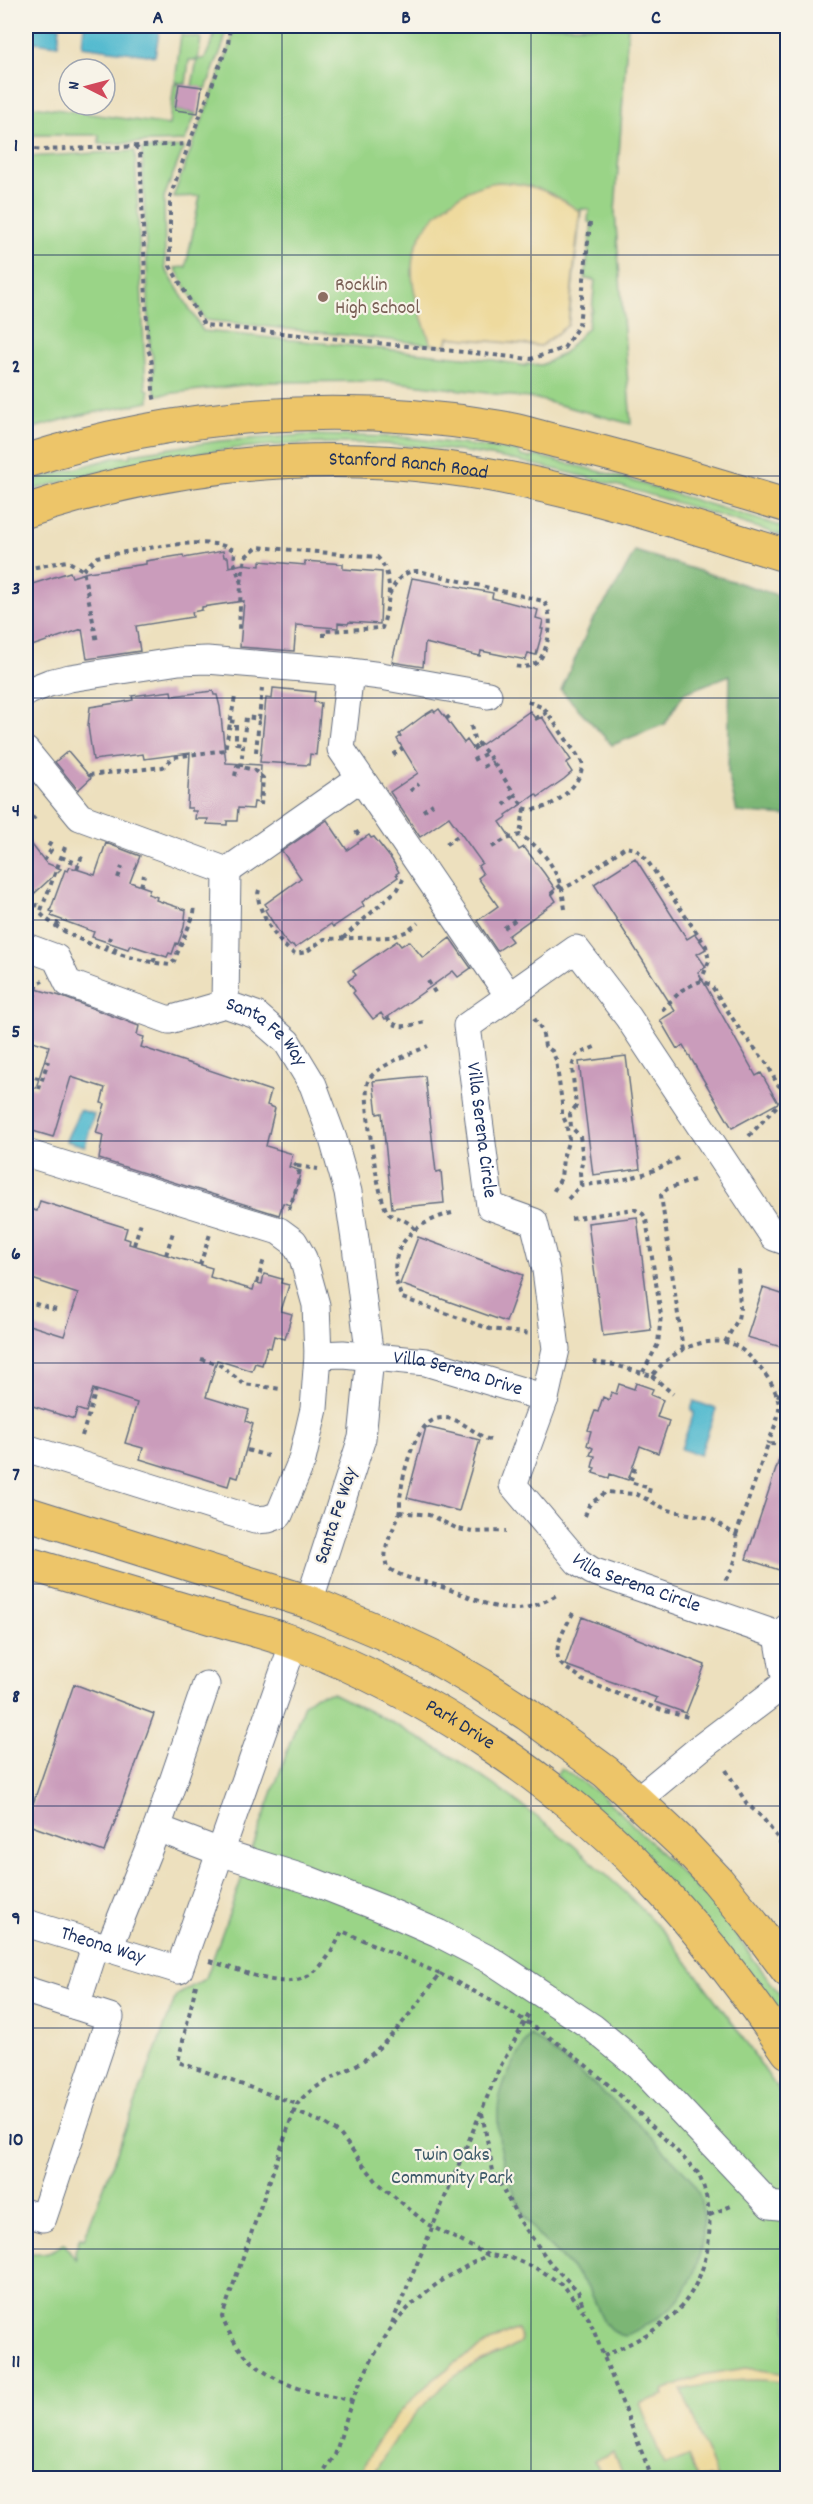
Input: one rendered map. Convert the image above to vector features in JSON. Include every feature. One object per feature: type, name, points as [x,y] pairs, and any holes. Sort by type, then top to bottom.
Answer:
[{"type":"main road","points":[[26,461],[135,432],[195,422],[297,415],[399,416],[500,427],[598,450],[788,506]]},
{"type":"main road","name":"Stanford Ranch Road","points":[[26,511],[109,487],[203,468],[300,461],[397,462],[542,485],[788,556]]},
{"type":"main road","points":[[26,1513],[309,1602],[434,1658],[509,1702],[606,1772],[682,1843],[717,1880],[788,1971]]},
{"type":"main road","points":[[26,1561],[84,1563],[285,1625],[297,1622],[309,1602]]},
{"type":"main road","name":"Park Drive","points":[[26,1561],[294,1642],[381,1682],[460,1726],[520,1765],[579,1812],[660,1889],[708,1943],[788,2052]]},
{"type":"main road","points":[[294,1642],[321,1635],[356,1648],[436,1689],[522,1745],[565,1741]]},
{"type":"street","points":[[26,692],[70,678],[179,661],[207,660],[350,672],[488,695]]},
{"type":"street","points":[[350,672],[341,749],[509,996]]},
{"type":"street","points":[[26,751],[80,817],[227,871],[360,778]]},
{"type":"street","name":"Santa Fe Way","points":[[227,871],[225,1004],[256,1015],[287,1042],[313,1085],[333,1138],[348,1192],[370,1358],[362,1438],[309,1602]]},
{"type":"street","points":[[26,947],[56,958],[68,982],[169,1020],[225,1004]]},
{"type":"street","name":"Villa Serena Circle","points":[[636,1801],[699,1749],[787,1683],[783,1631],[592,1571],[578,1562],[513,1485],[545,1398],[556,1349],[546,1270],[534,1222],[490,1206],[467,1026],[576,949],[628,1017],[774,1236],[788,1242]]},
{"type":"street","points":[[26,1153],[282,1233],[294,1242],[303,1258],[316,1305],[318,1355],[314,1408],[302,1460],[279,1515],[268,1519],[255,1520],[26,1448]]},
{"type":"street","points":[[318,1355],[343,1354],[370,1358]]},
{"type":"street","name":"Villa Serena Drive","points":[[370,1358],[426,1362],[545,1398]]},
{"type":"street","points":[[187,1976],[220,1852],[294,1642]]},
{"type":"street","points":[[76,2006],[157,1828],[206,1685]]},
{"type":"street","points":[[157,1828],[220,1852],[309,1880],[372,1905],[438,1933],[492,1961],[591,2027],[638,2065],[770,2205],[788,2207]]},
{"type":"street","name":"Theona Way","points":[[26,1923],[102,1946],[187,1976]]},
{"type":"street","points":[[26,1990],[110,2017],[43,2218],[26,2213]]},
{"type":"path","points":[[230,26],[228,44],[170,196],[170,266],[204,325],[531,359],[564,348],[579,325],[590,223]]},
{"type":"path","points":[[26,148],[43,150],[189,144]]},
{"type":"path","points":[[135,146],[140,151],[148,350],[153,363],[151,377],[155,405]]},
{"type":"path","points":[[83,570],[97,557],[106,555],[172,545],[214,542],[228,545],[235,550],[234,562],[241,583]]},
{"type":"path","points":[[239,630],[241,583],[245,557],[257,547],[377,557],[386,568],[388,598]]},
{"type":"path","points":[[26,569],[67,561],[83,570],[98,642]]},
{"type":"path","points":[[324,637],[324,631],[382,628],[388,598],[396,581],[410,571],[419,571],[543,601],[547,604],[550,618],[543,654],[535,664],[527,667],[514,666]]},
{"type":"path","points":[[256,752],[262,681]]},
{"type":"path","points":[[89,775],[163,767],[174,757],[225,750],[236,697]]},
{"type":"path","points":[[471,726],[474,739],[487,753],[524,808],[529,810],[545,807],[573,788],[583,771],[582,762],[547,713],[540,706],[524,700]]},
{"type":"path","points":[[535,718],[547,713]]},
{"type":"path","points":[[446,720],[451,715]]},
{"type":"path","points":[[241,767],[246,717],[259,718]]},
{"type":"path","points":[[230,721],[236,722],[236,744],[243,744]]},
{"type":"path","points":[[473,749],[479,744]]},
{"type":"path","points":[[393,755],[403,748]]},
{"type":"path","points":[[473,760],[487,753]]},
{"type":"path","points":[[483,767],[493,762]]},
{"type":"path","points":[[235,776],[237,766],[254,770],[262,778],[261,805]]},
{"type":"path","points":[[410,791],[419,784]]},
{"type":"path","points":[[504,805],[516,795]]},
{"type":"path","points":[[423,810],[433,804]]},
{"type":"path","points":[[520,835],[524,808]]},
{"type":"path","points":[[26,826],[35,817]]},
{"type":"path","points":[[356,831],[362,840]]},
{"type":"path","points":[[446,844],[461,834]]},
{"type":"path","points":[[492,847],[506,839],[520,835]]},
{"type":"path","points":[[520,835],[542,851],[554,868],[562,887],[565,909]]},
{"type":"path","points":[[44,861],[51,850],[48,847],[51,842]]},
{"type":"path","points":[[65,847],[40,913],[79,939],[114,952],[170,965],[174,961],[194,914],[195,905]]},
{"type":"path","points":[[551,894],[576,882],[625,847],[636,849],[646,859],[706,946],[709,961],[701,981],[682,990],[662,1010]]},
{"type":"path","points":[[61,857],[78,866],[83,853]]},
{"type":"path","points":[[118,878],[122,867]]},
{"type":"path","points":[[343,938],[398,889],[405,870]]},
{"type":"path","points":[[141,886],[144,876]]},
{"type":"path","points":[[259,890],[257,896],[261,912],[290,952],[299,954],[324,939],[391,937],[408,931],[418,922]]},
{"type":"path","points":[[26,910],[37,905],[42,906]]},
{"type":"path","points":[[57,926],[59,919]]},
{"type":"path","points":[[504,928],[515,920]]},
{"type":"path","points":[[106,949],[110,937]]},
{"type":"path","points":[[114,952],[117,946]]},
{"type":"path","points":[[153,962],[157,954]]},
{"type":"path","points":[[26,1023],[38,983],[63,972]]},
{"type":"path","points":[[428,981],[438,996]]},
{"type":"path","points":[[701,981],[716,989],[723,1005],[768,1065],[777,1084],[788,1094],[749,1136]]},
{"type":"path","points":[[387,1017],[391,1023],[401,1028],[425,1022]]},
{"type":"path","points":[[534,1018],[542,1030],[545,1046],[552,1051],[556,1060],[562,1114],[569,1139],[563,1158],[561,1178],[552,1194]]},
{"type":"path","points":[[415,1229],[408,1221],[393,1217],[387,1212],[384,1204],[376,1176],[366,1098],[370,1078],[387,1065],[428,1046]]},
{"type":"path","points":[[581,1185],[580,1172],[583,1159],[580,1136],[572,1127],[570,1114],[576,1106],[572,1067],[576,1055],[597,1046]]},
{"type":"path","points":[[39,1089],[48,1061]]},
{"type":"path","points":[[26,1075],[42,1080]]},
{"type":"path","points":[[568,1199],[581,1185],[641,1175],[678,1158]]},
{"type":"path","points":[[282,1233],[300,1172],[291,1161]]},
{"type":"path","points":[[297,1166],[319,1169]]},
{"type":"path","points":[[683,1350],[661,1195],[667,1189],[694,1180]]},
{"type":"path","points":[[571,1219],[634,1209],[643,1214],[646,1219],[661,1315],[658,1344],[643,1372]]},
{"type":"path","points":[[201,1265],[216,1212]]},
{"type":"path","points":[[452,1214],[439,1216],[404,1238],[397,1252],[395,1267],[397,1287],[402,1298],[490,1329],[535,1334]]},
{"type":"path","points":[[134,1245],[141,1222]]},
{"type":"path","points":[[166,1255],[173,1232]]},
{"type":"path","points":[[257,1283],[264,1259]]},
{"type":"path","points":[[725,1342],[738,1318],[740,1308],[738,1269]]},
{"type":"path","points":[[26,1301],[56,1310]]},
{"type":"path","points":[[652,1376],[658,1368],[683,1350],[699,1344],[725,1342],[750,1356],[766,1375],[777,1398],[779,1406],[777,1417],[736,1535],[735,1559],[724,1582]]},
{"type":"path","points":[[201,1359],[220,1365],[244,1384],[282,1389]]},
{"type":"path","points":[[592,1362],[643,1372],[652,1376],[673,1394]]},
{"type":"path","points":[[777,1398],[788,1369]]},
{"type":"path","points":[[82,1436],[96,1390]]},
{"type":"path","points":[[490,1440],[454,1420],[438,1418],[426,1425],[410,1456],[401,1488],[400,1512],[386,1553],[387,1567],[422,1583],[460,1593],[490,1607],[513,1610],[536,1607],[558,1594]]},
{"type":"path","points":[[768,1444],[788,1445]]},
{"type":"path","points":[[247,1450],[268,1456]]},
{"type":"path","points":[[635,1468],[630,1482],[650,1488],[647,1498]]},
{"type":"path","points":[[585,1516],[590,1505],[606,1492],[627,1493],[647,1498],[657,1506],[668,1510],[710,1518],[736,1535]]},
{"type":"path","points":[[400,1512],[433,1516],[458,1529],[473,1532],[506,1531]]},
{"type":"path","points":[[573,1613],[558,1648],[557,1658],[563,1666],[578,1674],[582,1680],[632,1701],[660,1711],[688,1717]]},
{"type":"path","points":[[726,1770],[747,1804],[777,1837],[788,1856]]},
{"type":"path","points":[[210,1961],[278,1982],[298,1980],[312,1975],[327,1959],[342,1931],[440,1974],[524,2020],[585,2064],[668,2142],[698,2173],[707,2194],[710,2231],[704,2260],[694,2287],[684,2303],[652,2332],[604,2356]]},
{"type":"path","points":[[352,2400],[303,2391],[276,2380],[243,2352],[222,2318],[297,2104],[305,2094],[367,2058],[399,2028],[440,1974]]},
{"type":"path","points":[[187,1976],[196,1990],[178,2062],[297,2104]]},
{"type":"path","points":[[391,2327],[499,2069],[524,2020]]},
{"type":"path","points":[[294,2111],[324,2122],[339,2133],[377,2181],[432,2227],[488,2255],[511,2258],[542,2271],[564,2286],[585,2312]]},
{"type":"path","points":[[482,2112],[493,2171],[520,2221],[551,2264],[578,2291],[652,2478]]},
{"type":"path","points":[[710,2214],[731,2206]]},
{"type":"path","points":[[320,2478],[335,2455],[352,2400],[371,2358],[391,2327],[430,2287],[455,2271],[488,2255]]},
{"type":"green space","points":[[215,26],[226,26],[224,42],[206,89],[192,86],[197,60],[189,60],[186,84],[175,82],[181,35],[201,38],[198,60],[205,58],[213,40]]},
{"type":"green space","name":"Rocklin High School","points":[[234,26],[628,26],[615,212],[631,424],[537,399],[387,381],[268,382],[157,395],[153,384],[154,361],[150,350],[142,149],[184,147],[164,197],[165,268],[203,331],[493,360],[526,366],[526,364],[542,365],[564,353],[588,327],[592,311],[595,280],[585,279],[592,223],[588,222],[589,209],[581,209],[568,325],[448,337],[446,346],[205,320],[175,268],[186,267],[200,196],[173,197],[231,44]]},
{"type":"green space","points":[[174,84],[179,84],[175,110],[196,113],[185,141],[99,144],[99,135],[32,135],[26,138],[26,105],[57,109],[57,117],[112,117],[169,125]]},
{"type":"green space","points":[[135,151],[146,389],[149,390],[149,402],[77,416],[26,430],[26,157]]},
{"type":"green space","points":[[306,435],[400,437],[518,451],[521,456],[530,458],[537,456],[606,473],[787,528],[787,537],[651,495],[548,468],[451,450],[389,444],[328,443],[207,452],[86,475],[26,492],[26,482],[117,457],[130,457],[131,454],[219,441]]},
{"type":"green space","points":[[635,551],[787,598],[787,816],[737,812],[728,773],[730,675],[684,693],[665,724],[612,745],[561,690],[591,623],[615,588]]},
{"type":"green space","name":"Twin Oaks Community Park","points":[[332,1693],[389,1721],[454,1758],[511,1797],[573,1845],[626,1893],[667,1935],[734,2025],[787,2103],[787,2478],[26,2478],[26,2253],[46,2252],[64,2243],[76,2260],[75,2251],[80,2238],[84,2239],[176,1996],[206,1978],[304,1704],[316,1695]]},
{"type":"green space","points":[[561,1768],[601,1795],[714,1906],[787,2004],[787,2027],[556,1775]]},
{"type":"green space","points":[[531,2035],[606,2095],[658,2143],[691,2178],[700,2200],[703,2216],[701,2250],[690,2282],[671,2308],[649,2324],[625,2336],[610,2329],[582,2280],[535,2231],[518,2203],[511,2186],[501,2151],[499,2101],[512,2066]]},
{"type":"sand","points":[[499,182],[542,190],[580,212],[568,325],[541,346],[448,337],[446,346],[431,344],[418,308],[412,279],[414,253],[420,237],[440,210],[453,200],[483,185]]},
{"type":"sand","points":[[517,2329],[521,2339],[519,2344],[474,2365],[449,2381],[426,2402],[406,2426],[387,2451],[371,2478],[358,2478],[386,2429],[423,2388],[467,2355]]},
{"type":"sand","points":[[746,2368],[787,2374],[787,2383],[761,2380],[734,2381],[682,2390],[717,2478],[697,2478],[688,2456],[664,2465],[640,2403],[664,2395],[663,2391],[702,2375]]},
{"type":"sand","points":[[614,2452],[624,2478],[604,2478],[594,2461]]},
{"type":"water","points":[[26,26],[60,26],[58,45],[26,41]]},
{"type":"water","points":[[84,26],[160,26],[155,56],[82,46]]},
{"type":"water","points":[[79,1110],[94,1114],[85,1146],[66,1141]]},
{"type":"water","points":[[694,1401],[716,1409],[700,1455],[681,1449],[694,1412],[691,1410]]},
{"type":"building","points":[[179,84],[202,87],[198,113],[175,110]]},
{"type":"building","points":[[223,551],[224,557],[228,557],[229,567],[243,564],[260,566],[260,561],[305,565],[305,561],[343,564],[343,569],[382,572],[380,624],[338,623],[338,628],[296,625],[294,651],[240,647],[244,601],[202,607],[202,610],[192,612],[193,617],[136,626],[140,651],[87,659],[82,629],[26,648],[26,586],[70,572],[72,577],[88,572],[146,564],[146,561],[183,555],[184,558]]},
{"type":"building","points":[[412,578],[493,593],[492,598],[538,610],[536,618],[543,620],[541,629],[543,629],[536,655],[528,653],[526,660],[481,651],[480,656],[425,643],[423,667],[392,662]]},
{"type":"building","points":[[273,688],[315,692],[314,702],[321,703],[316,755],[310,754],[309,765],[260,762],[266,698],[272,699]]},
{"type":"building","points":[[171,691],[172,696],[213,691],[214,695],[217,695],[220,707],[226,763],[261,765],[259,803],[254,802],[253,809],[238,808],[237,821],[227,821],[227,825],[207,824],[208,819],[195,819],[196,811],[187,808],[190,753],[144,759],[143,754],[93,760],[88,726],[90,707],[133,700],[132,696]]},
{"type":"building","points":[[439,709],[464,743],[467,740],[474,750],[530,711],[536,720],[542,717],[571,760],[566,763],[572,772],[564,779],[538,797],[536,794],[506,815],[507,817],[500,822],[519,850],[524,847],[544,873],[555,889],[551,893],[556,901],[508,936],[512,941],[497,951],[477,921],[498,906],[478,878],[483,874],[478,866],[482,863],[449,817],[420,837],[390,792],[418,773],[397,739],[401,736],[399,734],[423,716]]},
{"type":"building","points":[[68,751],[91,778],[78,790],[55,762]]},
{"type":"building","points":[[327,820],[347,850],[369,835],[371,838],[374,837],[392,860],[399,872],[396,874],[398,877],[362,902],[364,906],[333,927],[331,924],[295,948],[282,937],[265,910],[268,908],[265,904],[301,878],[282,851]]},
{"type":"building","points":[[26,837],[46,863],[61,869],[26,901]]},
{"type":"building","points":[[106,843],[140,856],[130,882],[150,889],[148,894],[157,897],[156,900],[186,910],[184,927],[178,944],[176,943],[172,954],[169,953],[167,957],[130,945],[128,949],[92,937],[94,932],[51,916],[53,912],[50,911],[65,870],[68,871],[70,867],[95,875]]},
{"type":"building","points":[[635,858],[687,939],[695,934],[706,949],[697,954],[706,967],[698,972],[756,1076],[761,1073],[778,1103],[732,1128],[683,1045],[677,1049],[660,1020],[675,1011],[594,884]]},
{"type":"building","points":[[450,938],[471,968],[458,977],[453,971],[385,1019],[381,1013],[373,1019],[353,993],[355,991],[348,981],[356,975],[353,971],[397,941],[401,946],[409,941],[423,958]]},
{"type":"building","points":[[26,986],[60,996],[139,1026],[137,1035],[144,1037],[141,1047],[271,1091],[267,1105],[275,1108],[266,1146],[293,1154],[289,1167],[301,1171],[291,1205],[283,1203],[279,1215],[99,1159],[103,1135],[96,1133],[105,1104],[101,1103],[105,1088],[71,1077],[53,1137],[26,1129],[26,1085],[36,1088],[49,1046],[26,1039]]},
{"type":"building","points":[[626,1056],[640,1169],[593,1175],[579,1062]]},
{"type":"building","points":[[425,1076],[436,1172],[441,1171],[444,1203],[392,1208],[382,1113],[377,1114],[373,1081]]},
{"type":"building","points":[[40,1201],[127,1228],[124,1238],[130,1240],[129,1244],[212,1268],[210,1277],[253,1290],[255,1283],[262,1284],[264,1274],[282,1279],[281,1283],[289,1285],[281,1311],[292,1314],[285,1339],[274,1336],[271,1348],[267,1347],[262,1365],[255,1363],[252,1371],[217,1360],[206,1397],[249,1410],[246,1421],[253,1424],[238,1478],[231,1476],[228,1486],[140,1459],[143,1448],[125,1443],[137,1403],[93,1389],[86,1412],[77,1409],[74,1419],[26,1404],[26,1324],[64,1336],[78,1294],[26,1277],[26,1208],[37,1211]]},
{"type":"building","points":[[637,1217],[651,1330],[603,1336],[588,1223]]},
{"type":"building","points":[[418,1237],[523,1275],[506,1322],[400,1284]]},
{"type":"building","points":[[763,1288],[788,1296],[788,1349],[747,1337]]},
{"type":"building","points":[[636,1383],[653,1389],[651,1395],[663,1400],[657,1417],[669,1421],[658,1453],[640,1446],[628,1480],[610,1474],[609,1478],[593,1473],[595,1456],[590,1455],[593,1448],[587,1445],[591,1431],[588,1430],[595,1411],[598,1412],[603,1397],[609,1400],[611,1392],[616,1394],[619,1384],[634,1389]]},
{"type":"building","points":[[426,1427],[480,1440],[459,1511],[407,1498]]},
{"type":"building","points":[[784,1445],[788,1446],[788,1573],[746,1559]]},
{"type":"building","points":[[582,1617],[705,1665],[686,1713],[655,1702],[657,1698],[565,1665]]},
{"type":"building","points":[[74,1684],[154,1714],[104,1852],[26,1824]]},
{"type":"place","name":"Rocklin High School","points":[[323,297]]}]
